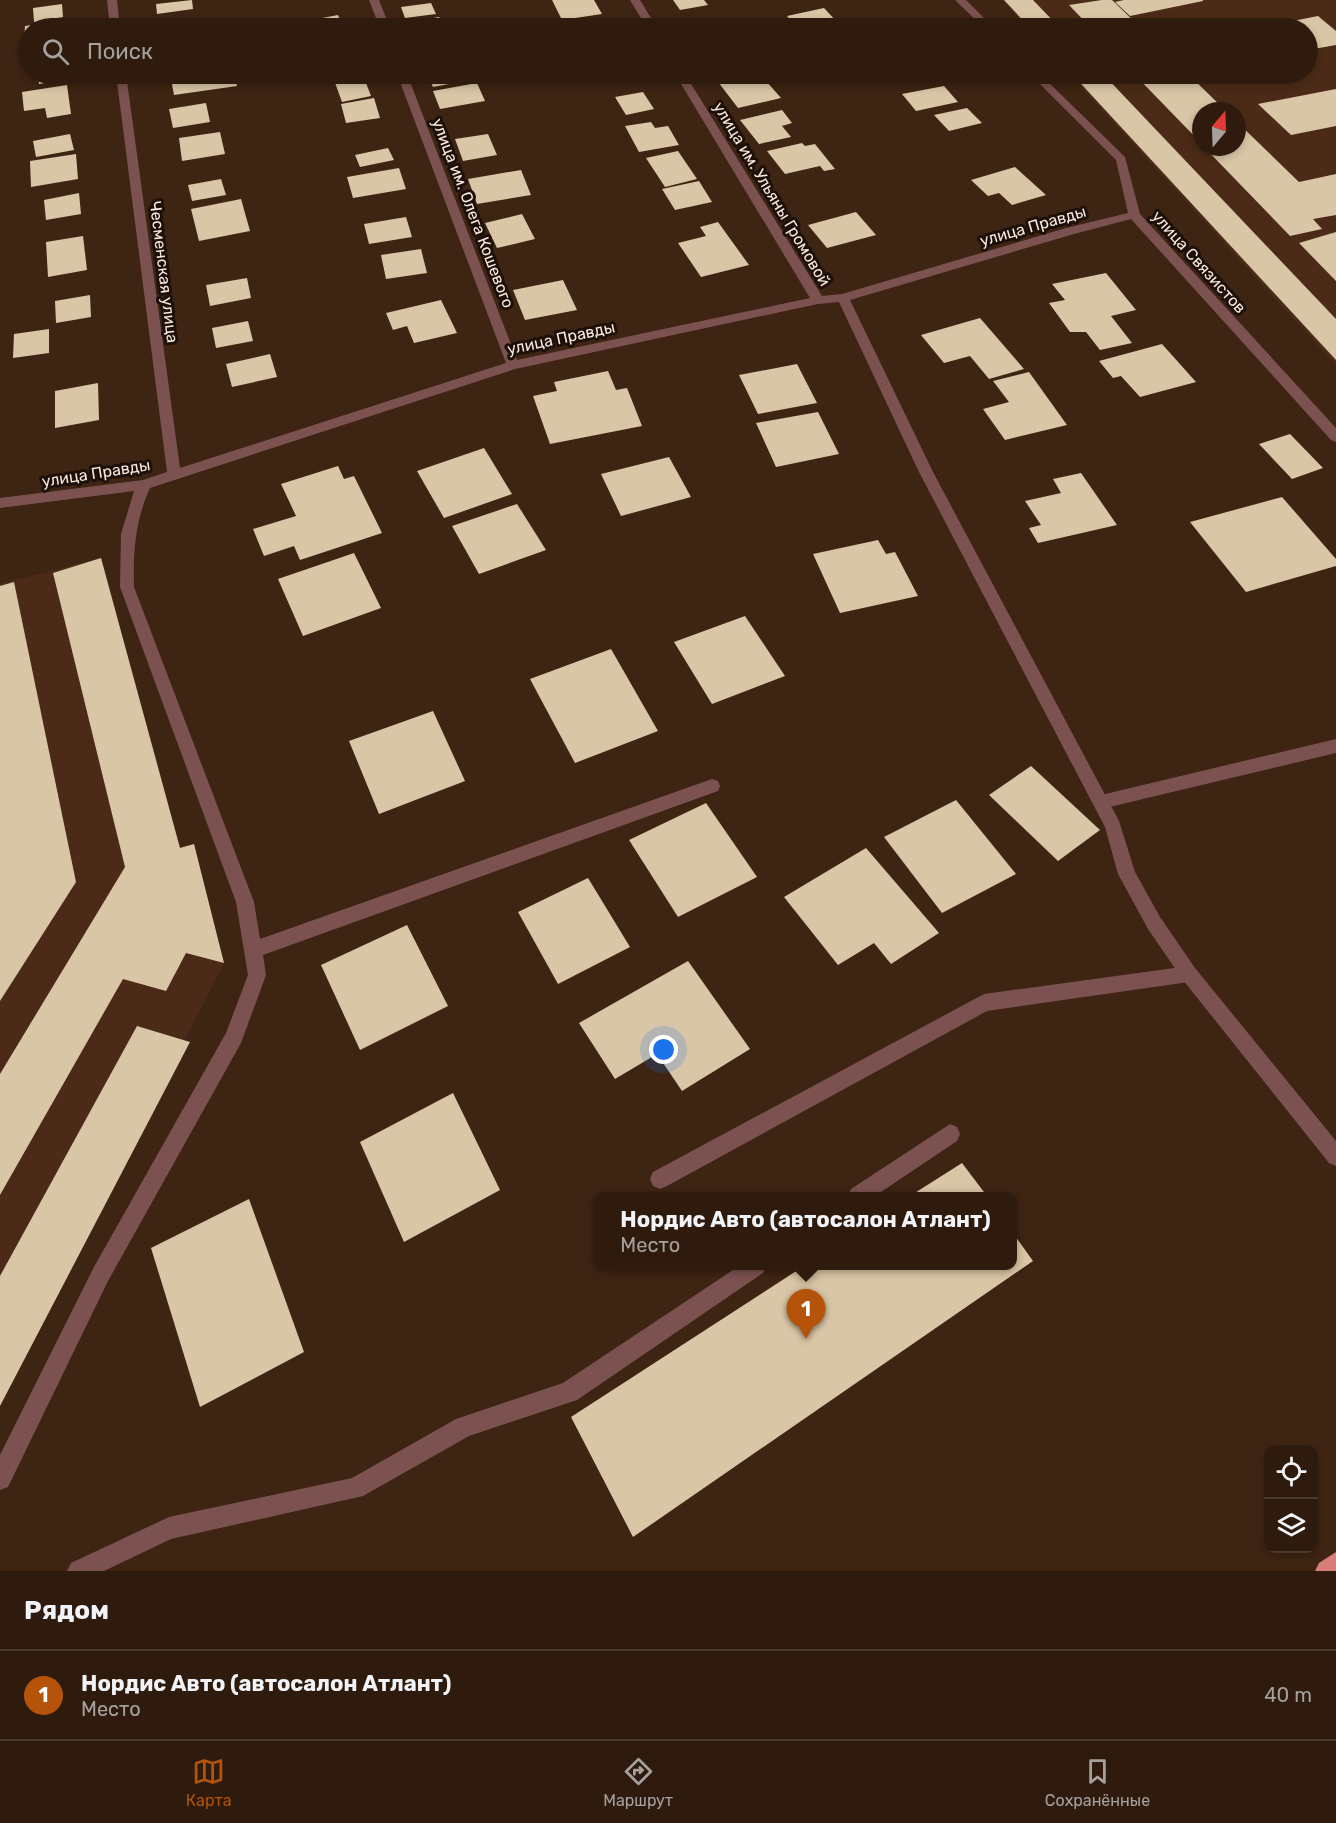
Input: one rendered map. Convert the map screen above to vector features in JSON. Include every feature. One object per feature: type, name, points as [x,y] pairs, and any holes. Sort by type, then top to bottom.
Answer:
[{"type":"highway","points":[[1327,1571],[1336,1564]]},
{"type":"street","points":[[112,0],[115,18]]},
{"type":"street","points":[[374,0],[381,18]]},
{"type":"street","points":[[634,0],[646,18]]},
{"type":"street","points":[[960,0],[979,18]]},
{"type":"street","name":"Чесменская улица","points":[[122,84],[174,474]]},
{"type":"street","name":"улица им. Олега Кошевого","points":[[406,84],[513,365]]},
{"type":"street","name":"улица им. Ульяны Громовой","points":[[686,84],[818,300]]},
{"type":"street","name":"улица Связистов","points":[[1045,84],[1121,159],[1134,215],[1336,436]]},
{"type":"street","name":"улица Правды","points":[[0,503],[144,485],[513,365],[818,300],[843,298],[1070,231],[1134,215]]},
{"type":"street","points":[[843,298],[926,472],[1113,826],[1127,874],[1154,922],[1189,974],[1336,1156]]},
{"type":"street","points":[[0,1479],[100,1274],[234,1037],[257,975],[245,902],[127,587],[125,553],[131,513],[144,485]]},
{"type":"street","points":[[1101,802],[1336,746]]},
{"type":"street","points":[[253,950],[712,786]]},
{"type":"street","points":[[660,1179],[984,1003],[1189,974]]},
{"type":"street","points":[[865,1192],[950,1134]]},
{"type":"street","points":[[79,1571],[169,1528],[355,1488],[464,1427],[569,1392],[750,1270]]},
{"type":"shaded area","points":[[1002,0],[1336,0],[1336,365],[1078,84],[1318,84],[1318,18],[1019,18]]},
{"type":"shaded area","points":[[101,558],[180,847],[194,844],[224,963],[0,1401],[0,584]]},
{"type":"building","points":[[192,0],[193,9],[157,14],[156,4]]},
{"type":"building","points":[[552,0],[594,0],[602,14],[575,18],[561,18]]},
{"type":"building","points":[[673,0],[704,0],[708,5],[680,10]]},
{"type":"building","points":[[1004,0],[1033,0],[1050,18],[1021,18]]},
{"type":"building","points":[[1112,0],[1131,18],[1081,18],[1069,5]]},
{"type":"building","points":[[1124,0],[1203,1],[1130,16],[1115,2]]},
{"type":"building","points":[[431,3],[436,14],[405,18],[401,7]]},
{"type":"building","points":[[62,4],[63,17],[34,18],[33,8]]},
{"type":"building","points":[[824,8],[833,18],[789,18],[787,16]]},
{"type":"building","points":[[338,15],[339,18],[322,18]]},
{"type":"building","points":[[1318,16],[1336,31],[1336,45],[1318,48],[1318,18],[1308,18]]},
{"type":"building","points":[[172,84],[236,84],[237,86],[174,95]]},
{"type":"building","points":[[335,84],[366,84],[371,96],[342,102]]},
{"type":"building","points":[[432,84],[449,84],[433,87]]},
{"type":"building","points":[[477,84],[485,101],[440,109],[433,91]]},
{"type":"building","points":[[720,84],[769,84],[781,98],[738,108]]},
{"type":"building","points":[[1081,84],[1113,84],[1336,319],[1336,360]]},
{"type":"building","points":[[1144,84],[1198,84],[1217,102],[1192,102],[1192,134]]},
{"type":"building","points":[[67,85],[71,114],[47,118],[45,108],[24,111],[22,92]]},
{"type":"building","points":[[944,86],[958,102],[916,111],[902,94]]},
{"type":"building","points":[[1336,89],[1336,126],[1291,135],[1258,104]]},
{"type":"building","points":[[643,92],[654,109],[626,115],[615,97]]},
{"type":"building","points":[[374,98],[380,118],[346,123],[341,104]]},
{"type":"building","points":[[206,103],[210,122],[173,128],[169,109]]},
{"type":"building","points":[[967,108],[982,123],[949,131],[934,115]]},
{"type":"building","points":[[782,110],[792,123],[782,126],[791,137],[759,144],[740,120]]},
{"type":"building","points":[[651,122],[655,128],[668,126],[679,145],[639,152],[625,126]]},
{"type":"building","points":[[1246,131],[1299,182],[1336,174],[1336,215],[1313,219],[1322,229],[1290,236],[1213,156],[1246,156]]},
{"type":"building","points":[[220,132],[225,154],[182,161],[179,138]]},
{"type":"building","points":[[70,134],[74,150],[36,157],[33,141]]},
{"type":"building","points":[[488,134],[497,155],[463,161],[455,139]]},
{"type":"building","points":[[802,143],[805,146],[815,144],[835,169],[824,171],[820,166],[785,174],[767,151]]},
{"type":"building","points":[[388,148],[394,160],[360,167],[355,155]]},
{"type":"building","points":[[678,151],[697,179],[665,187],[646,158]]},
{"type":"building","points":[[76,154],[78,179],[31,187],[30,161]]},
{"type":"building","points":[[1015,167],[1046,195],[1012,205],[999,193],[988,196],[971,180]]},
{"type":"building","points":[[399,168],[406,189],[353,198],[347,177]]},
{"type":"building","points":[[521,170],[531,195],[477,204],[468,179]]},
{"type":"building","points":[[221,179],[226,195],[192,201],[188,185]]},
{"type":"building","points":[[699,181],[712,202],[675,210],[662,189]]},
{"type":"building","points":[[79,193],[81,214],[46,220],[44,200]]},
{"type":"building","points":[[241,199],[250,231],[199,241],[191,209]]},
{"type":"building","points":[[856,212],[876,235],[827,248],[808,225]]},
{"type":"building","points":[[522,214],[535,239],[497,248],[485,223]]},
{"type":"building","points":[[406,217],[412,237],[369,244],[364,224]]},
{"type":"building","points":[[718,222],[749,265],[701,277],[678,243],[706,236],[700,227]]},
{"type":"building","points":[[1336,232],[1336,281],[1299,243]]},
{"type":"building","points":[[83,236],[87,270],[48,277],[46,242]]},
{"type":"building","points":[[421,249],[427,273],[386,279],[381,255]]},
{"type":"building","points":[[1106,273],[1136,310],[1111,316],[1132,343],[1100,350],[1086,332],[1070,332],[1049,303],[1065,300],[1052,284]]},
{"type":"building","points":[[247,278],[251,298],[210,306],[206,285]]},
{"type":"building","points":[[563,280],[577,310],[525,320],[513,290]]},
{"type":"building","points":[[90,295],[91,317],[56,323],[55,301]]},
{"type":"building","points":[[441,300],[457,333],[414,343],[407,326],[393,330],[386,313]]},
{"type":"building","points":[[980,318],[1024,369],[989,379],[970,356],[944,363],[921,335]]},
{"type":"building","points":[[248,321],[253,341],[216,348],[212,328]]},
{"type":"building","points":[[49,329],[49,353],[13,358],[14,334]]},
{"type":"building","points":[[1162,344],[1196,382],[1140,397],[1121,376],[1113,378],[1099,361]]},
{"type":"building","points":[[270,354],[277,377],[232,387],[226,364]]},
{"type":"building","points":[[797,364],[817,403],[758,414],[739,375]]},
{"type":"building","points":[[608,371],[616,390],[627,388],[642,426],[550,444],[533,396],[557,391],[554,382]]},
{"type":"building","points":[[1029,372],[1067,425],[1005,440],[983,409],[1009,402],[993,381]]},
{"type":"building","points":[[98,383],[99,420],[55,428],[55,391]]},
{"type":"building","points":[[818,412],[839,454],[776,467],[756,423]]},
{"type":"building","points":[[1290,434],[1323,468],[1292,479],[1259,444]]},
{"type":"building","points":[[484,448],[512,494],[444,518],[417,471]]},
{"type":"building","points":[[669,457],[691,497],[621,516],[601,474]]},
{"type":"building","points":[[338,466],[344,479],[354,476],[382,533],[300,560],[294,546],[264,556],[253,529],[296,516],[281,484]]},
{"type":"building","points":[[1081,473],[1117,525],[1038,543],[1029,528],[1041,525],[1025,501],[1061,493],[1053,479]]},
{"type":"building","points":[[1282,497],[1336,559],[1336,566],[1246,592],[1190,522]]},
{"type":"building","points":[[517,504],[546,550],[479,574],[452,526]]},
{"type":"building","points":[[878,540],[886,554],[895,552],[918,596],[840,613],[813,554]]},
{"type":"building","points":[[354,553],[381,608],[303,636],[278,579]]},
{"type":"building","points":[[101,558],[180,848],[194,844],[224,963],[186,953],[166,991],[123,979],[0,1195],[0,1074],[125,867],[53,573]]},
{"type":"building","points":[[14,582],[76,882],[0,1001],[0,586]]},
{"type":"building","points":[[745,616],[785,676],[712,704],[674,642]]},
{"type":"building","points":[[611,649],[658,731],[575,763],[530,679]]},
{"type":"building","points":[[433,711],[465,781],[379,814],[349,741]]},
{"type":"building","points":[[1031,766],[1100,830],[1058,861],[989,795]]},
{"type":"building","points":[[956,800],[1016,874],[942,913],[884,837]]},
{"type":"building","points":[[706,803],[757,877],[678,917],[629,840]]},
{"type":"building","points":[[866,848],[939,933],[891,964],[874,943],[838,965],[784,897]]},
{"type":"building","points":[[588,878],[630,947],[558,984],[518,912]]},
{"type":"building","points":[[407,925],[448,1006],[360,1050],[321,965]]},
{"type":"building","points":[[688,961],[750,1049],[682,1091],[657,1054],[615,1079],[579,1023]]},
{"type":"building","points":[[137,1026],[190,1042],[0,1406],[0,1276]]},
{"type":"building","points":[[453,1093],[500,1190],[404,1242],[360,1142]]},
{"type":"building","points":[[962,1163],[984,1192],[916,1192]]},
{"type":"building","points":[[249,1199],[304,1352],[200,1407],[151,1248]]},
{"type":"building","points":[[1017,1239],[1033,1261],[633,1537],[571,1417],[798,1270],[1017,1270]]},
{"type":"place","name":"Нордис Авто (автосалон Атлант)","points":[[806,1339]]}]
